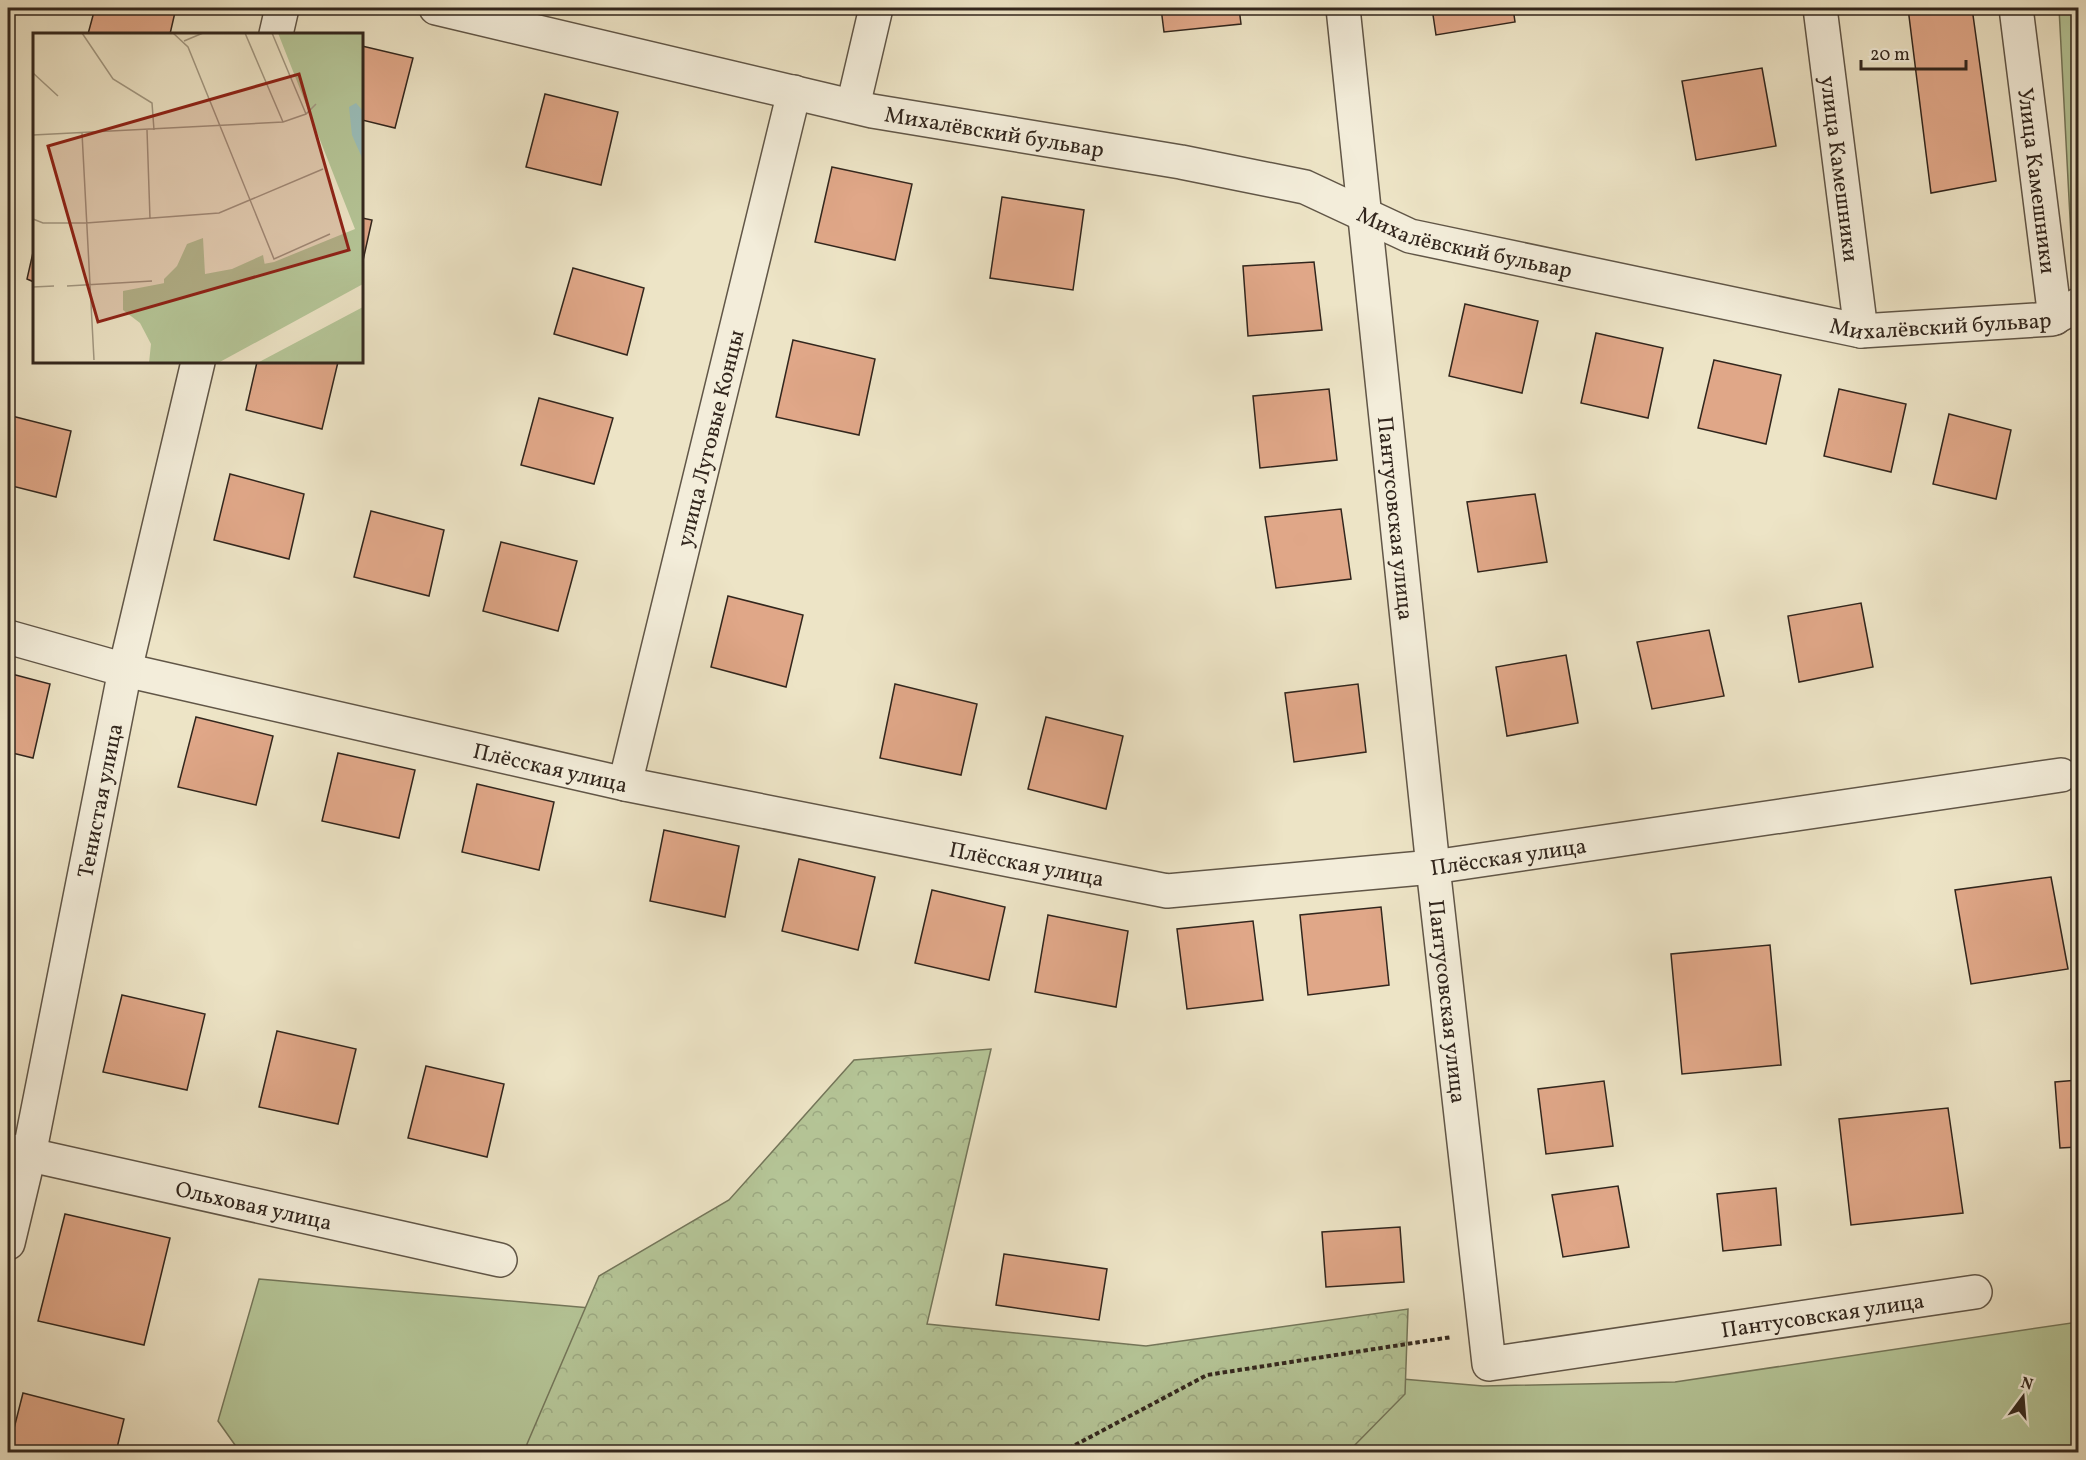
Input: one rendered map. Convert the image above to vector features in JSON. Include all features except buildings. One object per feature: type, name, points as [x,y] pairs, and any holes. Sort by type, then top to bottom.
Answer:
[{"type":"street","points":[[276,33],[282,8]]},
{"type":"street","name":"Михалёвский бульвар","points":[[436,8],[853,106],[1181,162],[1305,187],[1410,236],[1861,331],[2067,311]]},
{"type":"street","name":"Михалёвский бульвар","points":[[853,106],[876,8]]},
{"type":"street","name":"Пантусовская улица","points":[[1343,8],[1433,867],[1490,1364],[1975,1292]]},
{"type":"street","name":"улица Камешники","points":[[1820,8],[1861,331]]},
{"type":"street","name":"Улица Камешники","points":[[2016,8],[2067,311]]},
{"type":"street","name":"улица Луговые Концы","points":[[625,784],[794,92]]},
{"type":"street","name":"Тенистая улица","points":[[8,1243],[18,1153],[125,670],[198,363]]},
{"type":"street","name":"Плёсская улица","points":[[8,637],[125,670],[625,784],[1167,891],[1433,867],[2061,775]]},
{"type":"street","name":"Ольховая улица","points":[[18,1153],[500,1260]]},
{"type":"path","points":[[1062,1452],[1207,1375],[1486,1332]]},
{"type":"green space","points":[[2059,8],[2078,8],[2078,370]]},
{"type":"green space","points":[[991,1049],[927,1324],[1146,1346],[1408,1309],[1405,1394],[1348,1452],[526,1452],[527,1444],[599,1276],[729,1200],[854,1060]]},
{"type":"green space","points":[[259,1279],[1483,1386],[1675,1382],[2078,1322],[2078,1452],[240,1452],[218,1421]]}]
